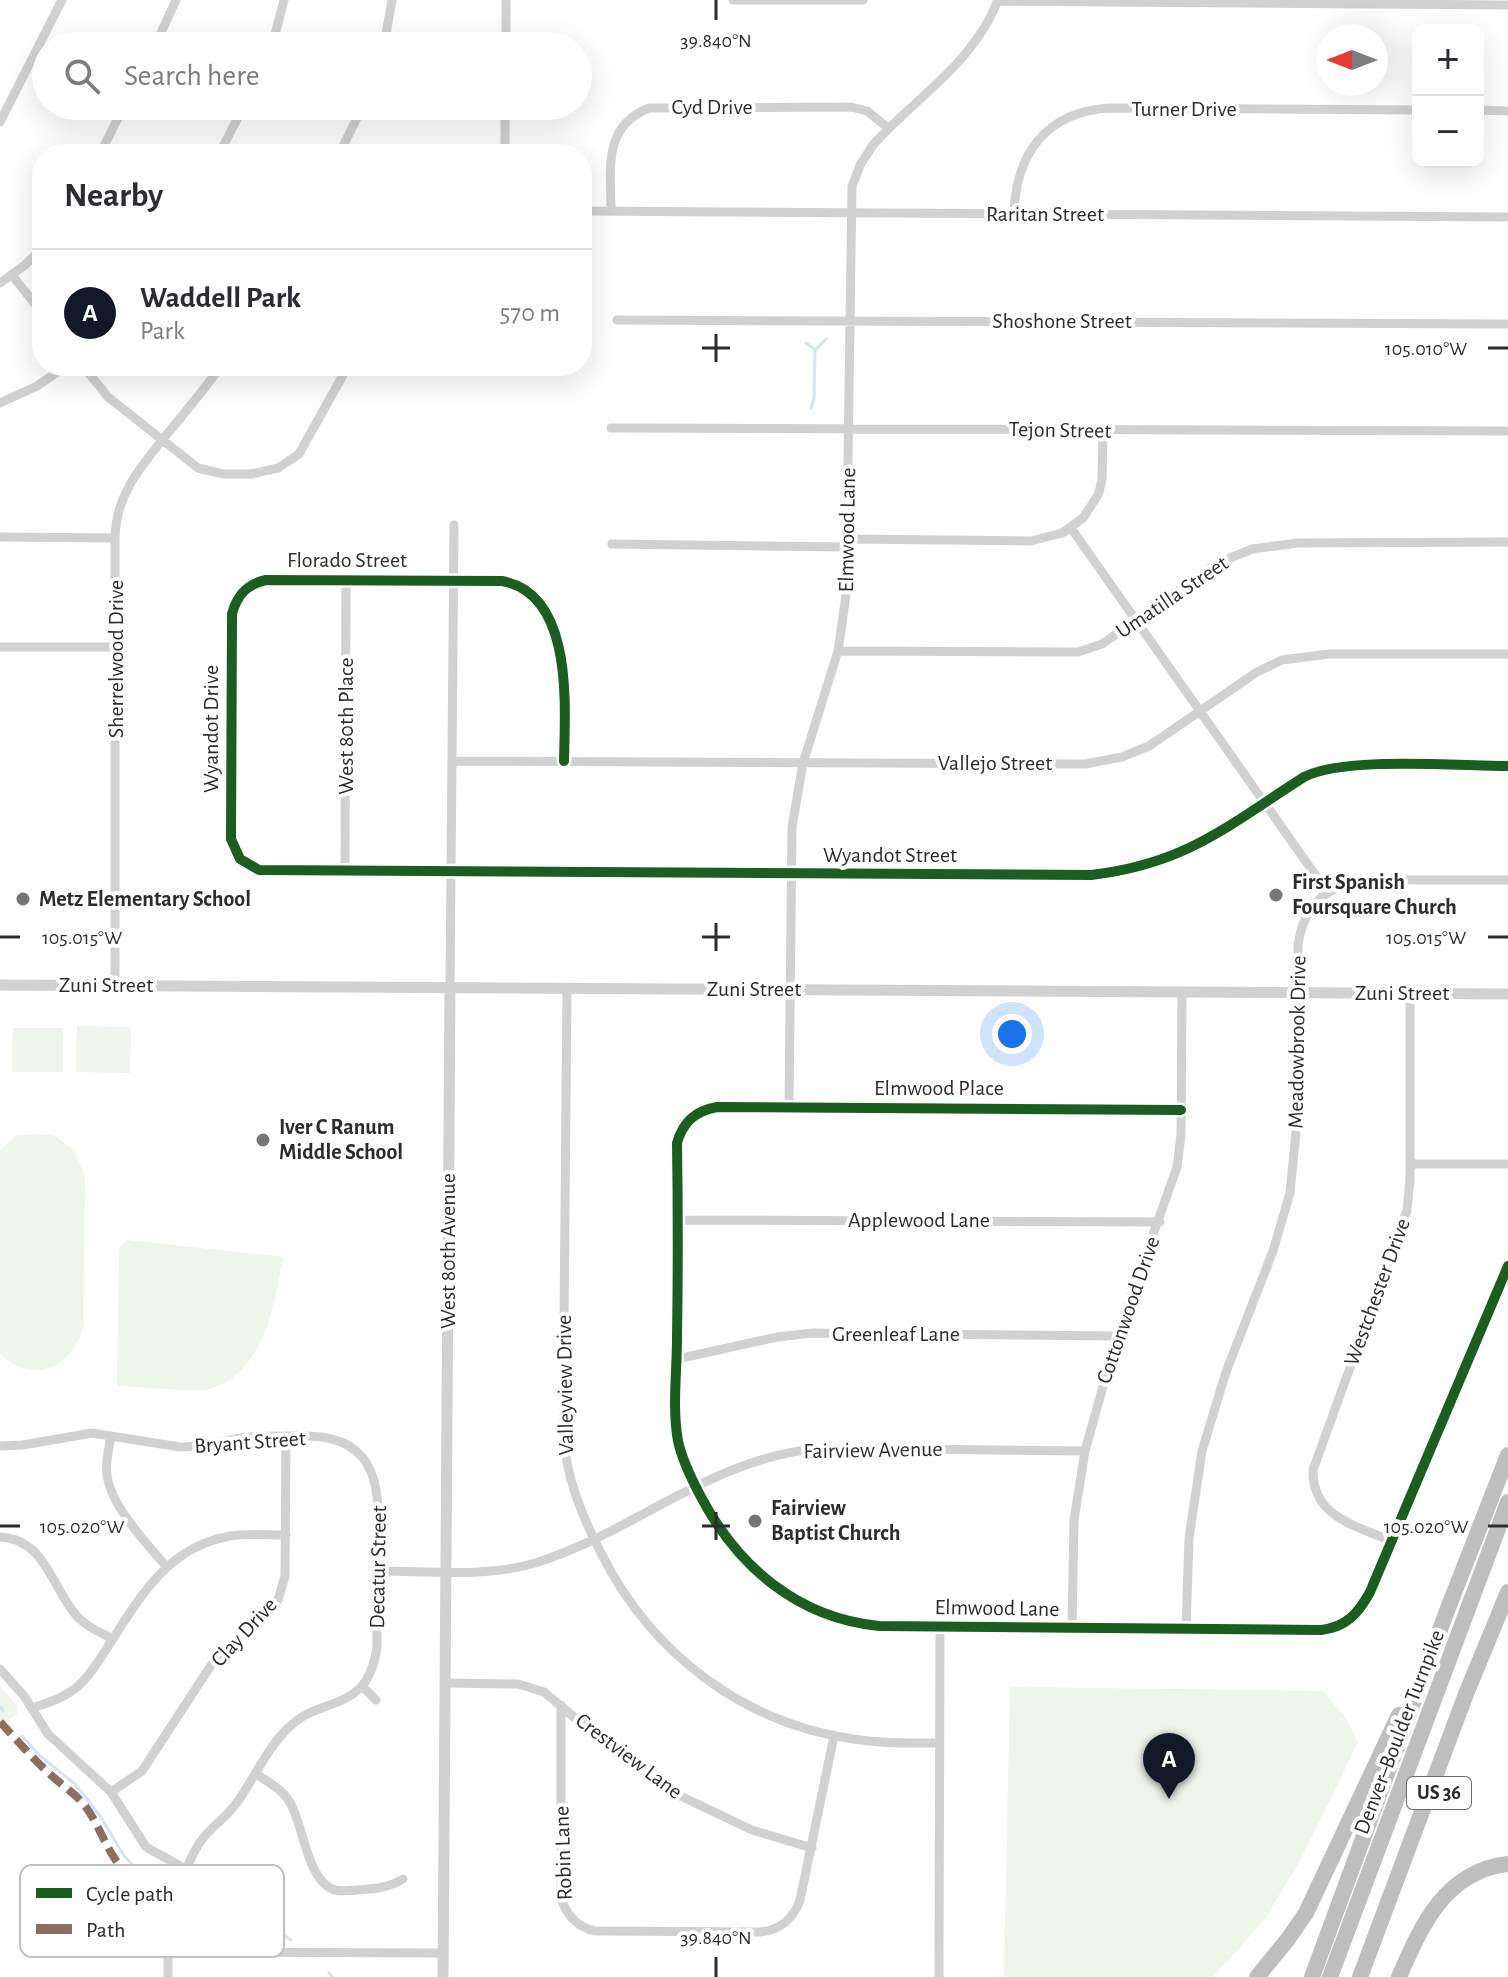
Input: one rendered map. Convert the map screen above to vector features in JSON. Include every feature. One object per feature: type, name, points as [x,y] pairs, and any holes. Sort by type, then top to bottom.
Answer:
[{"type":"highway","points":[[1312,1977],[1508,1455]]},
{"type":"highway","name":"Denver–Boulder Turnpike","points":[[1330,1977],[1508,1502]]},
{"type":"highway","points":[[1360,1977],[1466,1694],[1508,1592]]},
{"type":"highway","name":"US 36","points":[[1370,1977],[1508,1608]]},
{"type":"highway","points":[[1257,1977],[1306,1913],[1445,1616]]},
{"type":"highway","points":[[1342,1977],[1415,1750]]},
{"type":"highway","points":[[1399,1977],[1425,1921],[1445,1893],[1474,1874],[1508,1864]]},
{"type":"street","points":[[46,32],[62,0]]},
{"type":"street","points":[[161,32],[176,0]]},
{"type":"street","points":[[276,32],[284,0]]},
{"type":"street","points":[[386,32],[392,0]]},
{"type":"street","points":[[506,0],[506,32]]},
{"type":"street","points":[[733,0],[863,0]]},
{"type":"street","points":[[998,1],[1508,5]]},
{"type":"street","name":"Elmwood Lane","points":[[789,1106],[794,811],[803,763],[838,651],[845,610],[849,543],[852,187],[860,165],[888,128],[974,46],[998,1]]},
{"type":"street","points":[[0,122],[32,59]]},
{"type":"street","name":"Cyd Drive","points":[[611,211],[611,154],[616,138],[632,116],[649,108],[851,107],[867,111],[888,128]]},
{"type":"street","name":"Turner Drive","points":[[1014,213],[1019,173],[1033,147],[1064,120],[1086,111],[1109,108],[1412,110]]},
{"type":"street","points":[[1484,110],[1508,111]]},
{"type":"street","points":[[105,144],[117,120]]},
{"type":"street","points":[[224,144],[237,120]]},
{"type":"street","points":[[344,144],[356,120]]},
{"type":"street","points":[[505,120],[505,144]]},
{"type":"street","name":"Raritan Street","points":[[592,211],[1508,217]]},
{"type":"street","points":[[0,283],[32,257]]},
{"type":"street","points":[[12,275],[32,300]]},
{"type":"street","name":"Shoshone Street","points":[[617,320],[1508,324]]},
{"type":"street","points":[[0,403],[52,376]]},
{"type":"street","points":[[91,376],[108,397],[204,471],[251,474],[278,468],[292,461],[308,442],[343,376]]},
{"type":"street","name":"Sherrelwood Drive","points":[[115,986],[117,515],[126,490],[213,376]]},
{"type":"street","name":"Tejon Street","points":[[611,428],[1508,431]]},
{"type":"street","points":[[612,544],[1031,541],[1051,538],[1083,518],[1098,495],[1102,481],[1103,430]]},
{"type":"street","name":"West 80th Avenue","points":[[443,1977],[454,525]]},
{"type":"street","points":[[1071,528],[1328,893],[1362,880],[1508,880]]},
{"type":"street","points":[[0,537],[115,538]]},
{"type":"street","name":"Umatilla Street","points":[[838,651],[1072,653],[1095,647],[1218,563],[1263,546],[1298,543],[1508,542]]},
{"type":"street","name":"Florado Street","points":[[243,591],[266,580],[454,580]]},
{"type":"street","name":"West 80th Place","points":[[345,872],[346,580]]},
{"type":"street","points":[[454,580],[512,583],[525,588],[540,603],[565,670],[564,761]]},
{"type":"street","name":"Wyandot Drive","points":[[243,591],[236,600],[232,614],[231,832],[236,853],[247,865]]},
{"type":"street","points":[[0,647],[117,647]]},
{"type":"street","name":"Vallejo Street","points":[[453,761],[1101,762],[1149,746],[1257,672],[1296,656],[1508,654]]},
{"type":"street","name":"Wyandot Street","points":[[247,865],[267,871],[345,872],[1057,876],[1121,872],[1191,849],[1304,777],[1332,768],[1508,766]]},
{"type":"street","name":"Meadowbrook Drive","points":[[1186,1630],[1189,1538],[1202,1451],[1290,1193],[1296,1132],[1298,945],[1304,923],[1315,905],[1328,893]]},
{"type":"street","name":"Zuni Street","points":[[0,985],[1508,994]]},
{"type":"street","points":[[1484,993],[1508,987]]},
{"type":"street","name":"Valleyview Drive","points":[[567,988],[563,1432],[574,1495],[593,1538],[629,1602],[650,1629],[682,1661],[728,1695],[758,1711],[834,1736],[878,1742],[939,1743]]},
{"type":"street","name":"Cottonwood Drive","points":[[1072,1629],[1074,1520],[1085,1451],[1117,1336],[1177,1167],[1182,991]]},
{"type":"street","name":"Westchester Drive","points":[[1391,1541],[1326,1509],[1315,1491],[1313,1470],[1403,1227],[1411,1164],[1410,992]]},
{"type":"street","name":"Elmwood Place","points":[[697,1113],[717,1107],[789,1106],[1181,1110]]},
{"type":"street","name":"Elmwood Lane","points":[[697,1113],[683,1127],[677,1143],[678,1440],[696,1486],[716,1523],[736,1551],[759,1575],[801,1603],[834,1617],[869,1625],[1186,1630],[1321,1630],[1337,1627],[1352,1618],[1363,1606],[1508,1266]]},
{"type":"street","points":[[1411,1164],[1508,1164]]},
{"type":"street","name":"Applewood Lane","points":[[678,1220],[1160,1222]]},
{"type":"street","name":"Greenleaf Lane","points":[[677,1359],[765,1339],[813,1333],[1117,1336]]},
{"type":"street","name":"Bryant Street","points":[[0,1446],[23,1445],[82,1433],[180,1447],[244,1438],[329,1438],[354,1451]]},
{"type":"street","points":[[111,1436],[107,1473],[113,1493],[131,1524],[166,1566]]},
{"type":"street","name":"Clay Drive","points":[[111,1792],[134,1778],[149,1763],[226,1645],[274,1606],[284,1583],[286,1436]]},
{"type":"street","name":"Fairview Avenue","points":[[377,1571],[490,1571],[525,1566],[593,1538],[696,1486],[757,1460],[810,1449],[1085,1451]]},
{"type":"street","name":"Decatur Street","points":[[354,1451],[366,1462],[379,1495],[377,1647],[372,1668],[362,1686]]},
{"type":"street","points":[[32,1708],[78,1687],[140,1597],[166,1566],[195,1547],[221,1538],[247,1534],[286,1535]]},
{"type":"street","points":[[0,1537],[31,1547],[75,1614],[90,1627],[113,1639]]},
{"type":"street","points":[[939,1977],[940,1628]]},
{"type":"street","points":[[0,1669],[16,1685],[48,1734],[111,1792],[146,1847],[179,1865]]},
{"type":"street","name":"Crestview Lane","points":[[445,1683],[518,1684],[544,1692],[618,1754],[674,1793],[752,1830],[812,1848]]},
{"type":"street","points":[[188,1865],[197,1845],[233,1808],[292,1724],[304,1716],[343,1702],[362,1686],[376,1700]]},
{"type":"street","name":"Robin Lane","points":[[561,1705],[561,1898],[566,1912],[581,1927],[595,1931],[760,1932],[776,1929],[797,1910],[834,1736]]},
{"type":"street","points":[[256,1774],[287,1798],[314,1869],[325,1885],[340,1891],[364,1890],[390,1887],[403,1879]]},
{"type":"street","points":[[284,1952],[443,1953]]},
{"type":"shaded area","points":[[77,1026],[131,1027],[130,1073],[77,1072]]},
{"type":"shaded area","points":[[13,1028],[63,1028],[63,1072],[13,1072]]},
{"type":"shaded area","points":[[54,1135],[66,1144],[75,1152],[85,1177],[83,1328],[77,1342],[60,1362],[37,1370],[12,1364],[0,1354],[0,1150],[15,1136]]},
{"type":"shaded area","points":[[127,1240],[283,1257],[263,1335],[242,1369],[228,1381],[201,1390],[117,1386],[119,1248]]},
{"type":"shaded area","points":[[0,1686],[17,1706],[17,1714],[0,1726]]},
{"type":"shaded area","points":[[1010,1687],[1323,1691],[1346,1718],[1358,1742],[1303,1855],[1265,1919],[1212,1977],[1004,1977]]},
{"type":"waterway","points":[[811,408],[815,350],[826,339]]},
{"type":"waterway","points":[[806,343],[815,350]]},
{"type":"waterway","points":[[0,1707],[3,1711]]},
{"type":"waterway","points":[[22,1736],[40,1756],[75,1784],[133,1865]]},
{"type":"waterway","points":[[284,1935],[291,1940]]},
{"type":"waterway","points":[[329,1973],[332,1977]]},
{"type":"marked path","points":[[0,1722],[45,1770],[80,1800],[120,1865]]},
{"type":"cycle path","points":[[564,761],[564,683],[560,655],[554,629],[542,607],[525,590],[502,581],[266,580],[248,588],[237,601],[232,614],[231,839],[240,859],[259,870],[1091,875],[1124,870],[1180,852],[1228,827],[1304,777],[1322,770],[1373,764],[1508,766]]},
{"type":"cycle path","points":[[1181,1110],[717,1107],[702,1111],[691,1119],[677,1143],[676,1428],[682,1455],[701,1497],[733,1546],[752,1566],[774,1585],[822,1612],[879,1626],[1321,1630],[1338,1626],[1356,1613],[1370,1592],[1508,1266]]},
{"type":"place","name":"First Spanish Foursquare Church","points":[[1276,895]]},
{"type":"place","name":"Metz Elementary School","points":[[23,899]]},
{"type":"place","name":"Iver C Ranum Middle School","points":[[263,1140]]},
{"type":"place","name":"Fairview Baptist Church","points":[[755,1521]]},
{"type":"place","name":"Waddell Park","points":[[1169,1799]]}]
